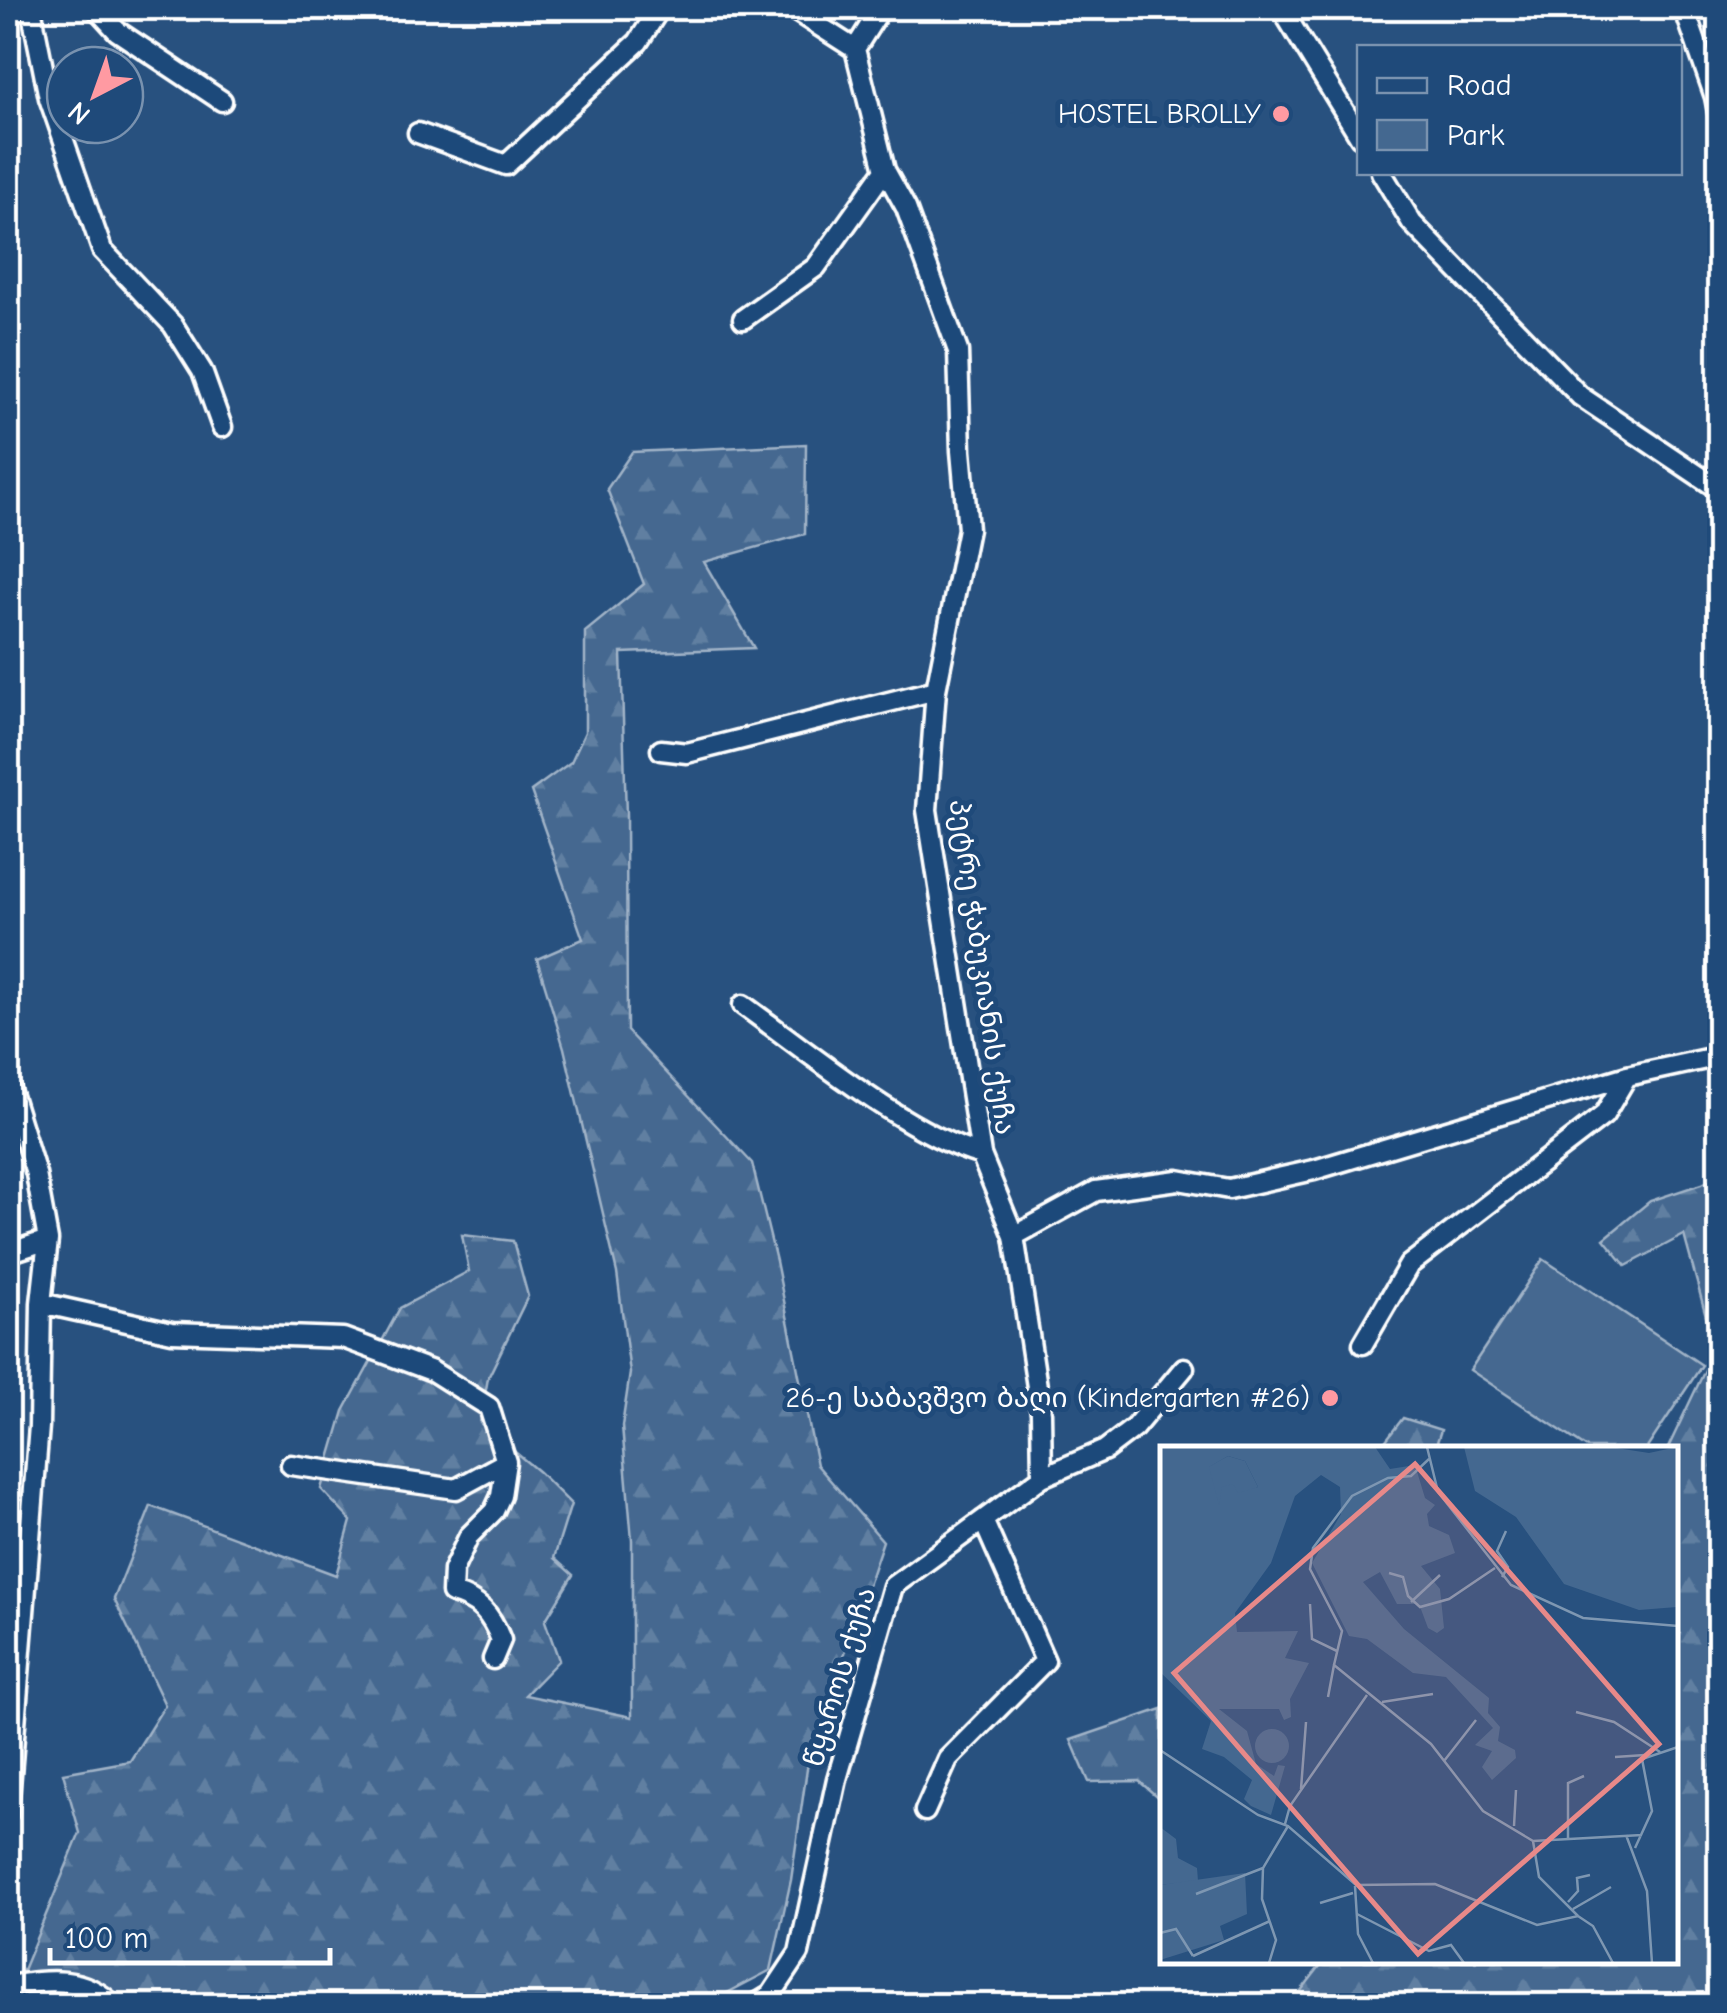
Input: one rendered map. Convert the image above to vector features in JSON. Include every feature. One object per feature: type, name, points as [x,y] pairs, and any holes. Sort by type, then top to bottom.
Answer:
[{"type":"street","points":[[31,8],[50,98],[102,250],[173,325],[202,371],[222,427]]},
{"type":"street","points":[[96,8],[117,31],[222,101]]},
{"type":"street","points":[[418,133],[506,165],[638,42],[660,8]]},
{"type":"street","points":[[790,8],[855,49],[881,8]]},
{"type":"street","points":[[1281,8],[1357,132]]},
{"type":"street","points":[[1684,8],[1717,91],[1720,122]]},
{"type":"street","name":"პეტრე ჭაბუკიანის ქუჩა","points":[[855,49],[885,170],[906,208],[958,351],[960,451],[968,529],[936,690],[927,810],[981,1155],[1014,1236]]},
{"type":"street","points":[[743,319],[816,267],[885,170]]},
{"type":"street","points":[[1383,175],[1412,223],[1580,396],[1720,490]]},
{"type":"street","points":[[661,750],[687,753],[936,690]]},
{"type":"street","points":[[743,1005],[947,1145],[981,1155]]},
{"type":"street","points":[[1042,1477],[1042,1413],[1014,1236],[1096,1191],[1178,1180],[1229,1189],[1314,1170],[1628,1076],[1720,1056]]},
{"type":"street","points":[[1363,1344],[1409,1265],[1604,1115],[1628,1076]]},
{"type":"street","points":[[8,1084],[36,1174],[48,1240],[41,1303],[39,1426],[8,1812]]},
{"type":"street","points":[[8,1253],[48,1240]]},
{"type":"street","points":[[41,1303],[172,1332],[342,1338],[432,1371],[488,1408],[506,1462],[501,1496],[494,1511],[469,1536],[452,1570],[452,1593],[472,1598],[492,1618],[501,1640],[493,1659]]},
{"type":"street","name":"წყაროს ქუჩა","points":[[753,2006],[771,1995],[799,1953],[837,1779],[894,1586],[1042,1477],[1105,1450],[1134,1428],[1184,1368]]},
{"type":"street","points":[[291,1465],[456,1489],[506,1462]]},
{"type":"street","points":[[925,1811],[948,1759],[1045,1661],[983,1520]]},
{"type":"street","points":[[8,1986],[58,1978],[104,1996],[114,2006]]},
{"type":"green space","points":[[806,444],[805,534],[704,562],[754,648],[621,653],[627,1031],[752,1163],[817,1465],[883,1541],[808,1762],[791,1880],[771,1970],[702,2006],[8,2006],[80,1833],[63,1773],[130,1761],[165,1705],[114,1599],[151,1506],[336,1575],[351,1521],[321,1489],[344,1411],[400,1308],[469,1271],[462,1235],[513,1241],[528,1296],[488,1378],[480,1423],[571,1504],[554,1558],[573,1575],[545,1621],[559,1660],[525,1695],[632,1717],[632,1540],[622,1426],[630,1373],[617,1273],[564,1048],[537,959],[583,939],[531,791],[571,762],[585,732],[585,632],[644,584],[607,489],[632,452]]},
{"type":"green space","points":[[1719,1178],[1719,2005],[1290,2005],[1322,1963],[1677,1963],[1680,1634],[1677,1446],[1669,1446],[1715,1349],[1684,1235],[1626,1266],[1604,1239],[1650,1201]]},
{"type":"green space","points":[[1543,1259],[1702,1365],[1648,1446],[1584,1446],[1470,1370]]},
{"type":"green space","points":[[1403,1418],[1441,1430],[1436,1446],[1382,1446]]},
{"type":"green space","points":[[1160,1710],[1160,1799],[1139,1781],[1089,1782],[1071,1740]]},
{"type":"place","name":"HOSTEL BROLLY","points":[[1281,114]]},
{"type":"place","name":"26-ე საბავშვო ბაღი (Kindergarten #26)","points":[[1330,1398]]}]
